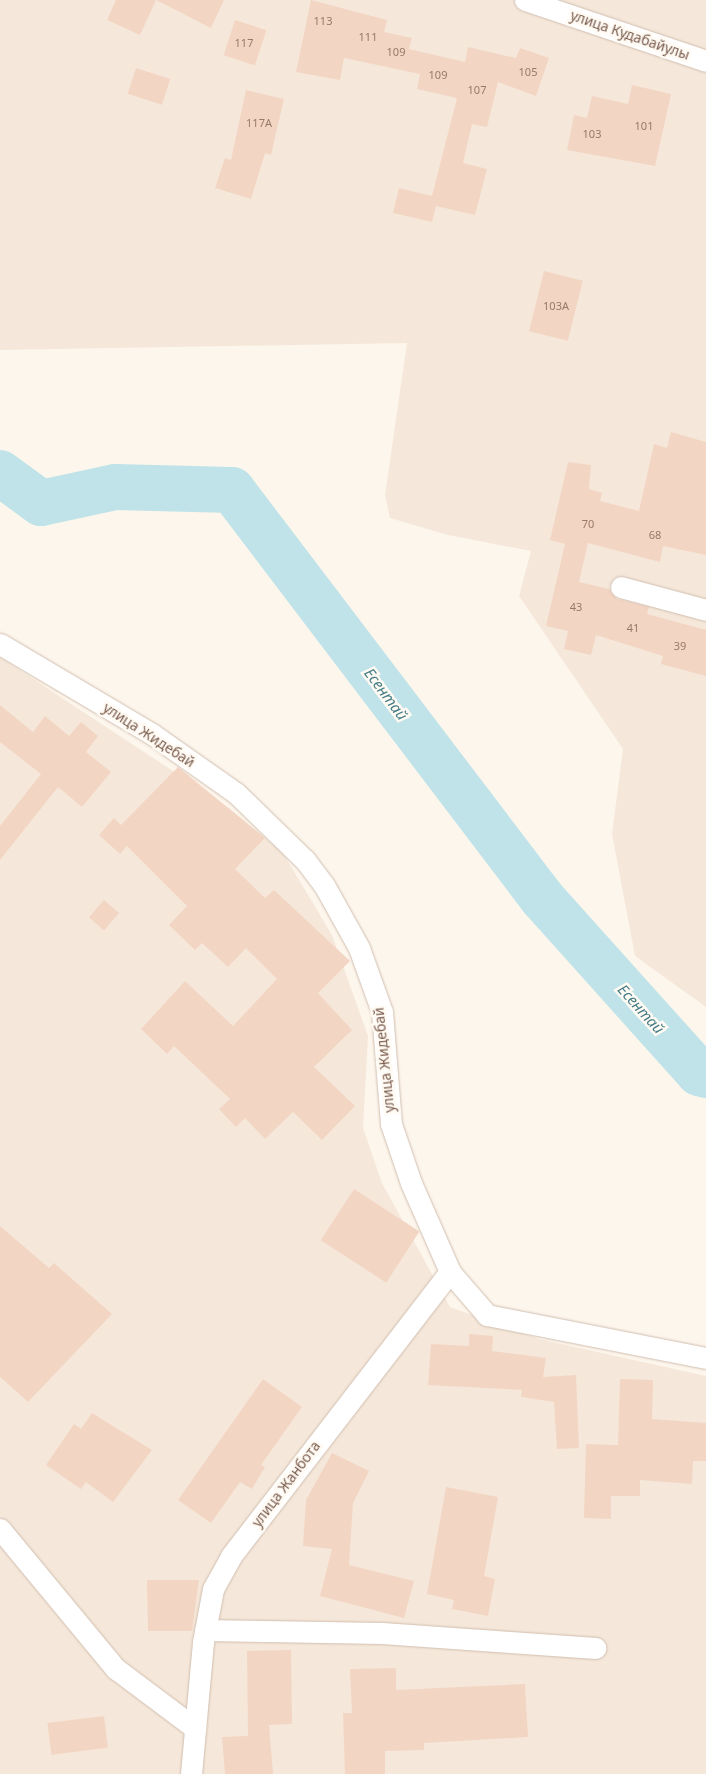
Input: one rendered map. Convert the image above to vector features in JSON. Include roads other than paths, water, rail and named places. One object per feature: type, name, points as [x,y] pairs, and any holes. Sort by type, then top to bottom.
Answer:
[{"type":"street","name":"улица Кудабайулы","points":[[525,0],[706,61]]},
{"type":"street","points":[[621,587],[706,610]]},
{"type":"street","name":"улица Жидебай","points":[[0,644],[152,734],[236,793],[324,885],[359,948],[382,1012],[391,1124],[450,1272],[487,1315],[706,1358]]},
{"type":"street","name":"улица Жанбота","points":[[192,1774],[205,1630],[213,1589],[231,1556],[450,1272]]},
{"type":"street","points":[[0,1529],[116,1668],[195,1728]]},
{"type":"street","points":[[205,1630],[382,1633],[596,1648]]},
{"type":"waterway","name":"Есентай","points":[[0,473],[41,503],[115,487],[232,490],[542,898],[699,1073],[706,1075]]}]
